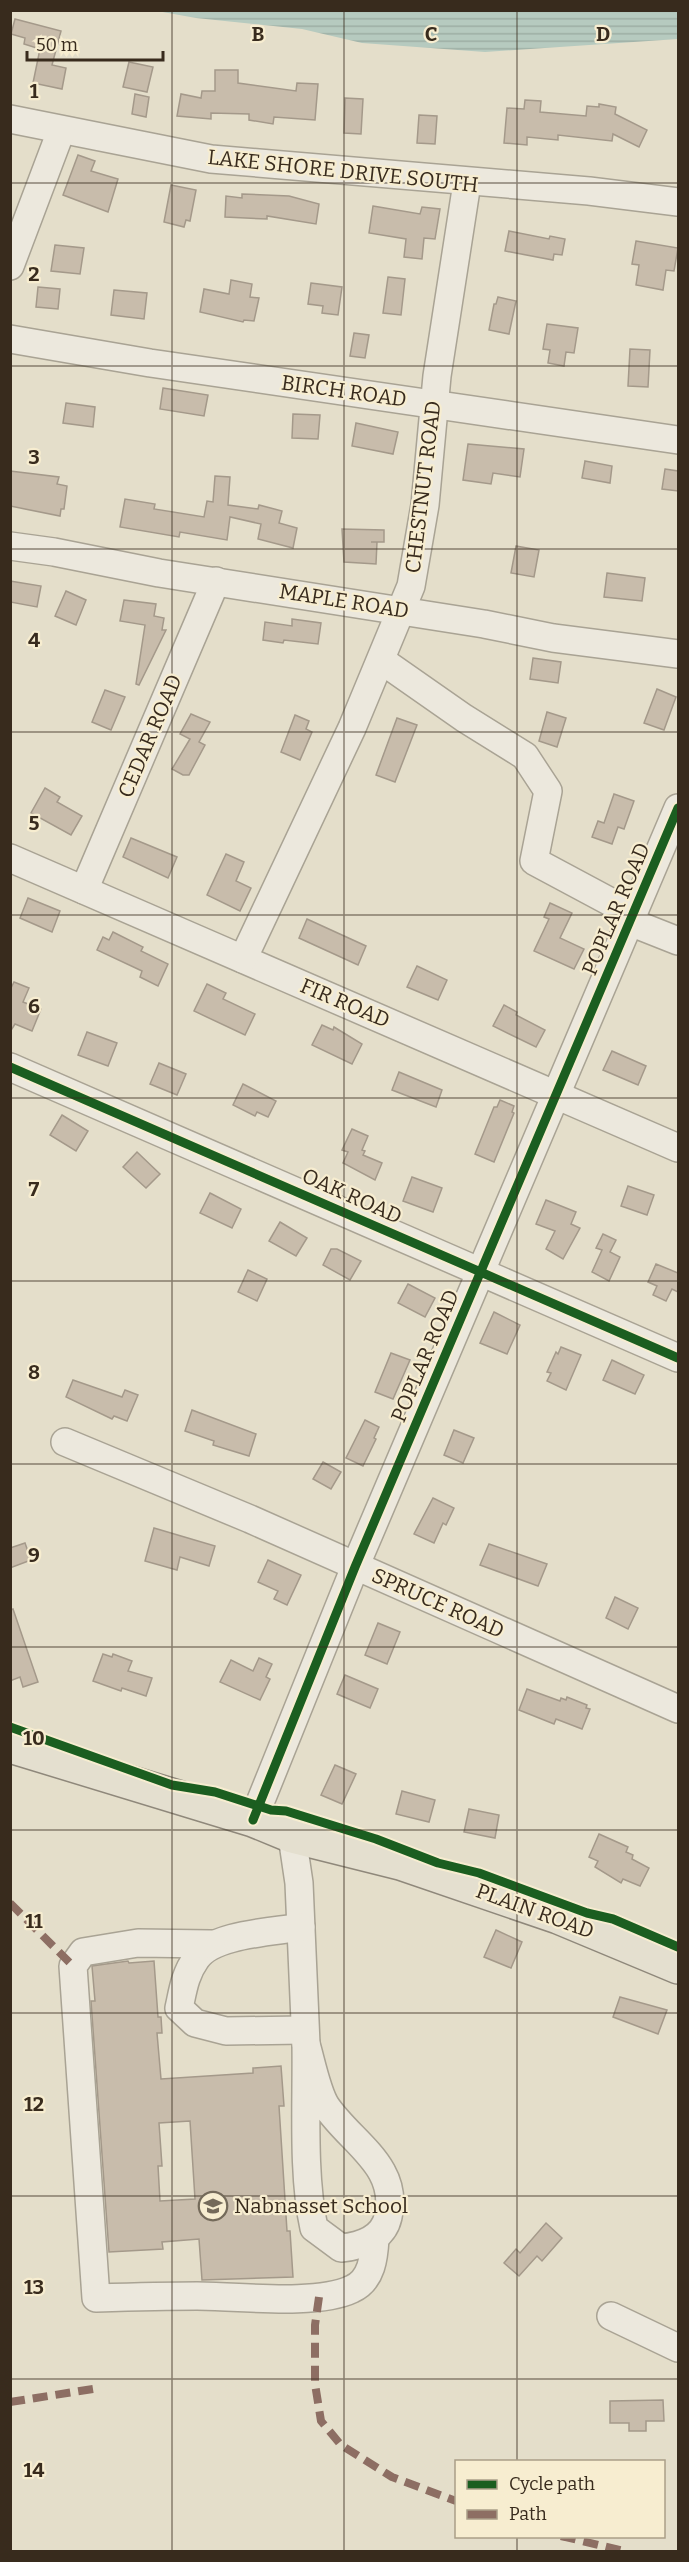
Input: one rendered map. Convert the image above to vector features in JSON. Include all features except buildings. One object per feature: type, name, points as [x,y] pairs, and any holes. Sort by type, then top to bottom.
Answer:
[{"type":"main road","name":"PLAIN ROAD","points":[[10,1746],[253,1820],[292,1836],[400,1863],[558,1917],[678,1967]]},
{"type":"street","name":"LAKE SHORE DRIVE SOUTH","points":[[10,119],[61,131],[211,159],[466,183],[589,191],[678,202]]},
{"type":"street","points":[[10,266],[61,131]]},
{"type":"street","name":"CHESTNUT ROAD","points":[[243,959],[330,777],[411,586],[425,505],[434,404],[466,183]]},
{"type":"street","name":"BIRCH ROAD","points":[[10,339],[150,363],[678,440]]},
{"type":"street","name":"MAPLE ROAD","points":[[10,546],[484,624],[553,638],[638,647],[678,654]]},
{"type":"street","name":"CEDAR ROAD","points":[[84,890],[216,581]]},
{"type":"street","points":[[381,660],[464,718],[525,756],[548,791],[534,861],[632,918],[678,941]]},
{"type":"street","name":"POPLAR ROAD","points":[[253,1820],[355,1567],[678,808]]},
{"type":"street","name":"FIR ROAD","points":[[10,858],[678,1148]]},
{"type":"street","name":"OAK ROAD","points":[[10,1067],[678,1358]]},
{"type":"street","name":"SPRUCE ROAD","points":[[65,1442],[177,1488],[678,1709]]},
{"type":"street","points":[[292,1836],[299,1883],[305,1992],[305,2037],[307,2140],[311,2214],[314,2228],[342,2248],[359,2246],[375,2238],[387,2224],[391,2206],[389,2183],[365,2150],[325,2104],[305,2037]]},
{"type":"street","points":[[301,1927],[211,1944],[138,1943],[94,1950],[83,1952],[73,1966],[96,2298],[319,2297],[353,2289],[369,2274],[375,2254],[375,2238]]},
{"type":"street","points":[[211,1944],[196,1957],[185,1977],[179,2008],[195,2023],[226,2031],[305,2037]]},
{"type":"street","points":[[611,2316],[678,2348]]},
{"type":"shaded area","points":[[157,11],[678,11],[678,39],[485,52],[362,43],[302,29],[196,18]]},
{"type":"marked path","points":[[10,1903],[73,1966]]},
{"type":"marked path","points":[[319,2297],[315,2325],[315,2384],[321,2421],[341,2445],[392,2477],[455,2501]]},
{"type":"marked path","points":[[10,2402],[93,2389]]},
{"type":"marked path","points":[[569,2538],[628,2552]]},
{"type":"cycle path","points":[[253,1820],[355,1567],[678,808]]},
{"type":"cycle path","points":[[10,1067],[678,1358]]},
{"type":"cycle path","points":[[10,1727],[172,1785],[215,1792],[376,1839],[438,1863],[479,1873],[587,1913],[613,1919],[678,1947]]},
{"type":"place","name":"Nabnasset School","points":[[213,2206]]}]
